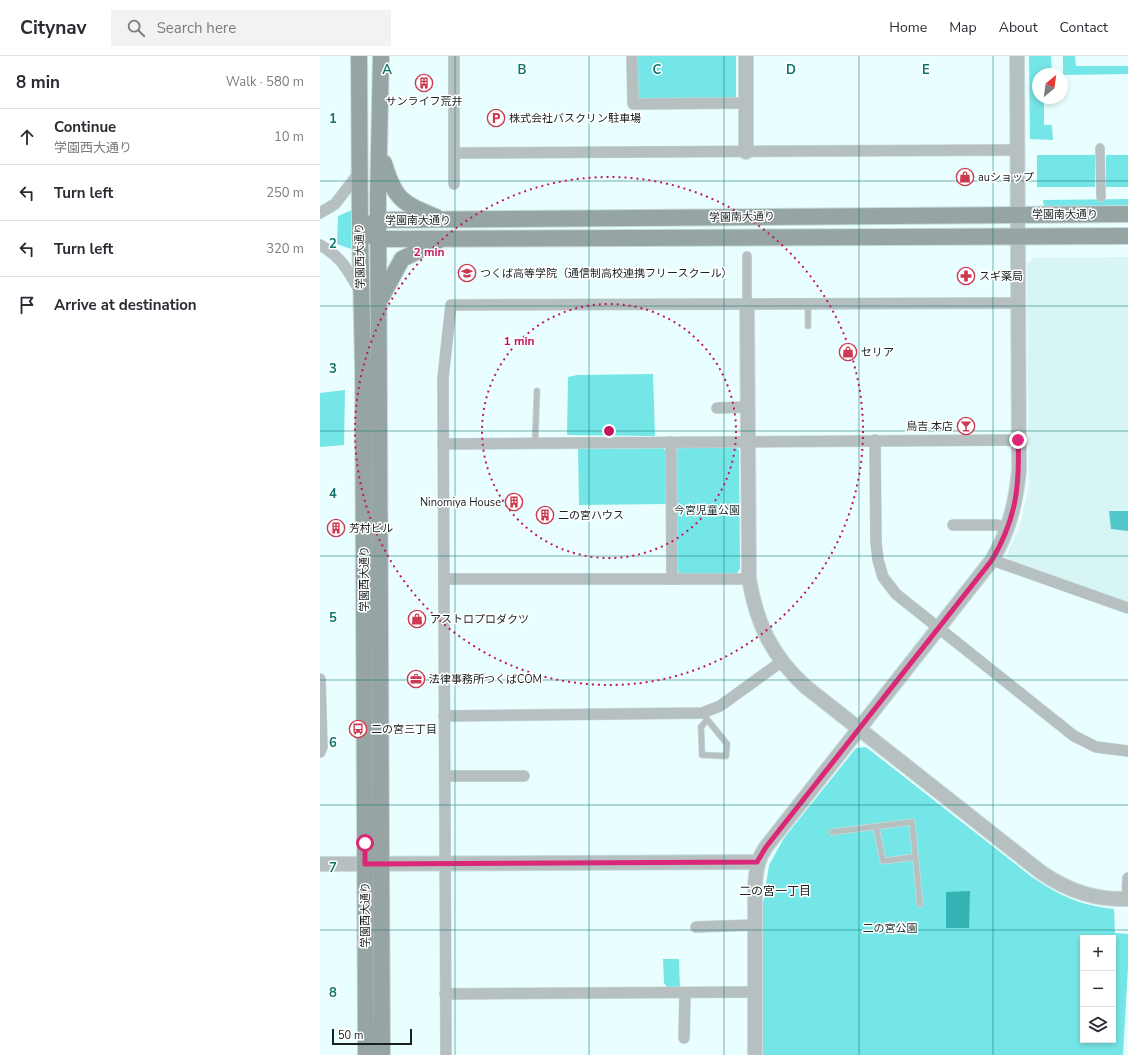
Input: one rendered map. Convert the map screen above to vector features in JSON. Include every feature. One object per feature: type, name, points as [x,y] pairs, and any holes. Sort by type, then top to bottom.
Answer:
[{"type":"main road","name":"学園西大通り","points":[[359,56],[366,1055]]},
{"type":"main road","name":"学園西大通り","points":[[381,56],[378,239],[382,1055]]},
{"type":"main road","points":[[380,148],[390,185],[401,199],[421,211],[444,220]]},
{"type":"main road","name":"学園南大通り","points":[[360,230],[378,220],[1128,214]]},
{"type":"main road","name":"学園南大通り","points":[[360,230],[378,239],[1128,236]]},
{"type":"main road","points":[[379,302],[402,260],[443,238]]},
{"type":"street","points":[[454,56],[454,184]]},
{"type":"street","points":[[632,56],[633,104],[746,103]]},
{"type":"street","points":[[746,56],[746,152]]},
{"type":"street","points":[[755,1055],[754,925],[757,862],[766,847],[992,560],[1008,528],[1018,489],[1017,56]]},
{"type":"street","points":[[1100,148],[1101,197]]},
{"type":"street","points":[[454,153],[1018,150]]},
{"type":"street","points":[[320,213],[336,204],[359,173]]},
{"type":"street","points":[[320,245],[335,254],[348,270],[361,294]]},
{"type":"street","points":[[747,256],[749,579],[758,619],[781,662],[806,687],[1047,877],[1079,893],[1112,900],[1128,899],[1128,878]]},
{"type":"street","points":[[446,1055],[443,378],[451,305],[1018,303]]},
{"type":"street","points":[[718,408],[747,407]]},
{"type":"street","points":[[875,440],[876,542],[880,569],[883,577],[896,594],[1074,736],[1096,747],[1128,750]]},
{"type":"street","points":[[443,444],[1018,440]]},
{"type":"street","points":[[671,442],[672,579]]},
{"type":"street","points":[[953,525],[997,525],[1008,528]]},
{"type":"street","points":[[992,560],[1128,608]]},
{"type":"street","points":[[444,579],[749,579]]},
{"type":"street","points":[[444,716],[704,716],[781,662]]},
{"type":"street","points":[[320,679],[321,749]]},
{"type":"street","points":[[445,776],[524,776]]},
{"type":"street","points":[[320,864],[757,862]]},
{"type":"street","points":[[696,927],[754,925]]},
{"type":"street","points":[[445,994],[754,992]]},
{"type":"street","points":[[684,1038],[685,993]]},
{"type":"lane","points":[[808,304],[808,326]]},
{"type":"lane","points":[[535,443],[537,391]]},
{"type":"lane","points":[[704,716],[726,744],[726,756],[702,755],[701,727],[704,716]]},
{"type":"lane","points":[[832,832],[912,822],[920,904]]},
{"type":"lane","points":[[876,827],[883,861],[915,857]]},
{"type":"shaded area","points":[[1128,257],[1128,602],[1008,561],[1007,554],[1020,526],[1029,486],[1027,264],[1034,258]]},
{"type":"shaded area","points":[[1109,511],[1128,511],[1128,531],[1111,529]]},
{"type":"shaded area","points":[[970,891],[969,928],[946,928],[946,892]]},
{"type":"green space","points":[[636,56],[736,56],[736,97],[733,100],[641,101],[637,96]]},
{"type":"green space","points":[[1029,56],[1051,56],[1052,68],[1032,68],[1032,104],[1044,104],[1044,125],[1052,125],[1053,140],[1030,139]]},
{"type":"green space","points":[[1063,56],[1075,56],[1076,66],[1128,66],[1128,74],[1068,75],[1068,68],[1063,68]]},
{"type":"green space","points":[[1037,155],[1095,155],[1095,187],[1037,187]]},
{"type":"green space","points":[[1106,155],[1128,155],[1128,187],[1106,187]]},
{"type":"green space","points":[[1128,199],[1128,206],[1044,206],[1043,200]]},
{"type":"green space","points":[[352,210],[351,249],[337,244],[338,216]]},
{"type":"green space","points":[[653,374],[655,436],[567,435],[568,377],[577,375]]},
{"type":"green space","points":[[345,390],[344,445],[320,447],[320,393]]},
{"type":"green space","name":"今宮児童公園","points":[[679,447],[736,447],[739,450],[740,569],[737,573],[680,574],[676,569],[675,451]]},
{"type":"green space","points":[[663,448],[666,451],[667,504],[579,505],[578,449]]},
{"type":"green space","name":"二の宮公園","points":[[866,747],[1042,884],[1071,899],[1091,905],[1114,909],[1115,933],[1128,934],[1128,967],[1123,1055],[763,1055],[762,910],[769,865],[784,838],[856,748]]},
{"type":"green space","points":[[663,959],[679,959],[680,988],[668,988],[664,983]]},
{"type":"place","name":"サンライフ荒井","points":[[424,83]]},
{"type":"place","name":"株式会社バスクリン駐車場","points":[[496,118]]},
{"type":"place","name":"auショップ","points":[[965,177]]},
{"type":"place","name":"つくば高等学院（通信制高校連携フリースクール）","points":[[467,273]]},
{"type":"place","name":"スギ薬局","points":[[966,276]]},
{"type":"place","name":"セリア","points":[[848,352]]},
{"type":"place","name":"鳥吉 本店","points":[[966,426]]},
{"type":"place","name":"Ninomiya House","points":[[514,502]]},
{"type":"place","name":"二の宮ハウス","points":[[545,515]]},
{"type":"place","name":"芳村ビル","points":[[336,528]]},
{"type":"place","name":"アストロプロダクツ","points":[[417,619]]},
{"type":"place","name":"法律事務所つくばCOM","points":[[416,679]]},
{"type":"place","name":"二の宮三丁目","points":[[358,729]]},
{"type":"district","name":"二の宮一丁目","points":[[775,891]]},
{"type":"route","points":[[365,843],[365,864],[757,862],[761,853],[992,560],[1002,543],[1010,524],[1015,505],[1019,470],[1018,440]]}]
